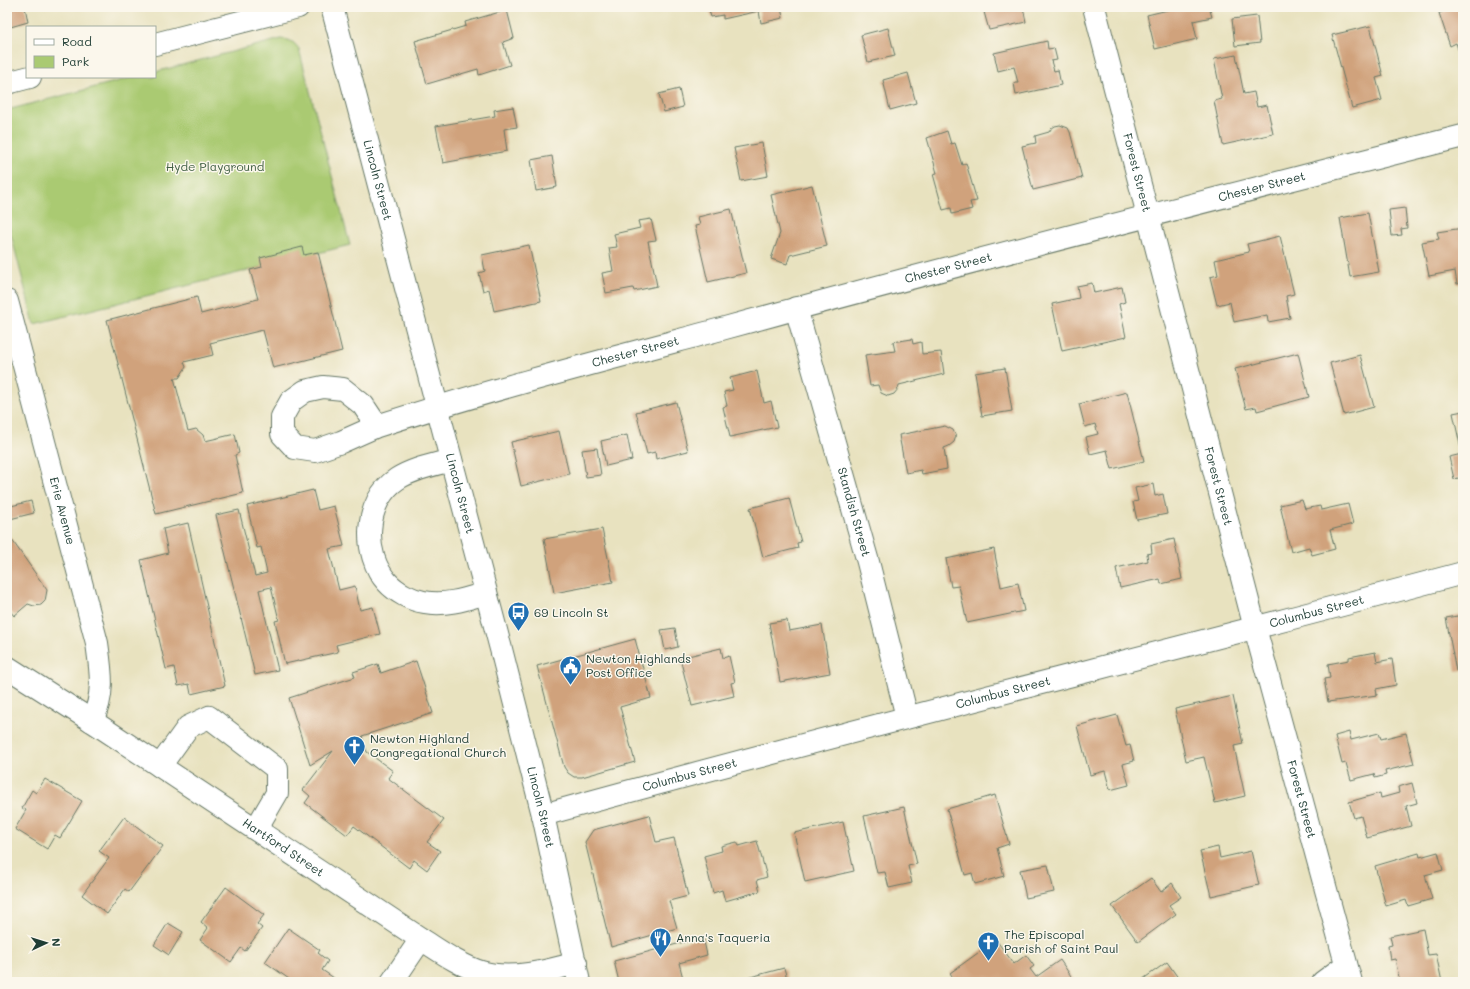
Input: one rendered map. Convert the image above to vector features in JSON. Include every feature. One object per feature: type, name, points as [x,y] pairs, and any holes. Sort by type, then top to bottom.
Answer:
[{"type":"street","points":[[156,44],[298,7]]},
{"type":"street","name":"Lincoln Street","points":[[332,7],[543,815],[578,973]]},
{"type":"street","name":"Forest Street","points":[[1094,7],[1255,628],[1348,973],[1323,982]]},
{"type":"street","points":[[7,83],[26,78]]},
{"type":"street","name":"Chester Street","points":[[377,426],[436,407],[796,308],[1463,136]]},
{"type":"street","name":"Erie Avenue","points":[[7,301],[97,643],[101,674],[101,694],[98,709],[92,721]]},
{"type":"street","name":"Standish Street","points":[[796,308],[868,562],[907,717]]},
{"type":"street","points":[[451,460],[408,473],[396,479],[387,488],[373,511],[370,525],[370,540],[373,555],[379,571],[387,582],[398,591],[423,602],[436,604],[450,603],[486,593]]},
{"type":"street","name":"Columbus Street","points":[[543,815],[907,717],[1255,628],[1463,572]]},
{"type":"street","name":"Hartford Street","points":[[7,666],[421,939],[465,966],[489,978],[549,970],[578,973]]},
{"type":"street","points":[[160,766],[188,727],[208,717],[277,769],[277,793],[256,829]]},
{"type":"street","points":[[392,982],[421,939]]},
{"type":"green space","name":"Hyde Playground","points":[[281,39],[292,41],[299,49],[350,245],[34,324],[7,219],[7,110],[130,78],[156,78],[156,72]]},
{"type":"building","points":[[7,7],[25,7],[28,22],[7,28]]},
{"type":"building","points":[[708,7],[781,7],[783,18],[761,23],[759,11],[723,19],[723,15],[711,17]]},
{"type":"building","points":[[1005,7],[1023,7],[1026,22],[989,30],[984,12]]},
{"type":"building","points":[[1172,7],[1209,7],[1212,17],[1193,21],[1197,39],[1155,49],[1147,15],[1172,9]]},
{"type":"building","points":[[1457,7],[1463,7],[1463,64],[1456,43],[1450,46],[1439,13]]},
{"type":"building","points":[[507,10],[514,38],[503,42],[510,65],[479,75],[478,69],[427,84],[415,41],[466,26],[465,22]]},
{"type":"building","points":[[1257,16],[1260,43],[1235,46],[1232,19]]},
{"type":"building","points":[[1370,26],[1383,76],[1376,78],[1382,100],[1352,108],[1332,35]]},
{"type":"building","points":[[888,28],[895,56],[868,62],[861,35]]},
{"type":"building","points":[[1047,41],[1048,49],[1054,48],[1057,60],[1051,61],[1054,71],[1058,70],[1061,85],[1016,95],[1014,83],[1018,83],[1014,67],[998,71],[994,53]]},
{"type":"building","points":[[1236,55],[1244,94],[1254,92],[1257,107],[1267,105],[1273,134],[1223,145],[1214,101],[1222,99],[1214,59]]},
{"type":"building","points":[[908,73],[916,103],[890,110],[883,80]]},
{"type":"building","points":[[679,89],[683,107],[664,112],[659,94]]},
{"type":"building","points":[[513,107],[517,127],[504,129],[507,151],[443,163],[436,126],[495,116],[494,110]]},
{"type":"building","points":[[1060,125],[1068,128],[1070,132],[1082,178],[1033,190],[1022,146],[1036,143],[1035,136],[1049,132],[1055,126]]},
{"type":"building","points":[[947,131],[951,144],[955,143],[962,165],[966,163],[977,201],[970,202],[972,209],[952,214],[951,208],[943,210],[933,174],[937,173],[927,138]]},
{"type":"building","points":[[762,143],[768,176],[741,181],[734,148]]},
{"type":"building","points":[[552,156],[557,187],[536,191],[531,160]]},
{"type":"building","points":[[812,185],[827,246],[790,255],[787,264],[771,259],[780,233],[771,195]]},
{"type":"building","points":[[1405,208],[1407,228],[1401,229],[1402,235],[1392,236],[1389,210]]},
{"type":"building","points":[[731,209],[746,273],[708,282],[695,226],[700,225],[698,217]]},
{"type":"building","points":[[1368,213],[1379,272],[1350,277],[1340,218]]},
{"type":"building","points":[[651,219],[656,240],[648,241],[657,286],[634,291],[633,288],[606,293],[602,273],[613,271],[609,248],[617,247],[614,234],[640,228],[638,221]]},
{"type":"building","points":[[1463,228],[1463,283],[1457,284],[1455,271],[1429,276],[1422,242],[1439,239],[1437,232]]},
{"type":"building","points":[[1280,236],[1294,294],[1286,296],[1290,318],[1268,322],[1267,315],[1234,322],[1230,302],[1217,305],[1210,277],[1218,275],[1215,260],[1249,252],[1247,244]]},
{"type":"building","points":[[529,245],[541,301],[494,311],[489,289],[483,291],[479,273],[485,271],[482,255]]},
{"type":"building","points":[[302,247],[304,255],[318,252],[342,351],[273,368],[263,330],[210,343],[213,355],[184,362],[186,367],[179,378],[174,378],[188,431],[196,429],[203,435],[205,441],[235,434],[239,453],[235,455],[243,493],[156,514],[107,320],[197,297],[201,314],[258,299],[250,270],[262,267],[260,258]]},
{"type":"building","points":[[1092,283],[1094,293],[1122,287],[1125,302],[1119,304],[1126,337],[1062,351],[1052,304],[1079,298],[1077,286]]},
{"type":"building","points":[[912,339],[913,344],[921,342],[922,354],[941,352],[944,374],[899,385],[894,394],[888,396],[881,393],[878,385],[870,386],[865,355],[895,351],[893,342]]},
{"type":"building","points":[[1298,353],[1309,397],[1257,411],[1256,407],[1246,409],[1235,369]]},
{"type":"building","points":[[1360,355],[1374,407],[1344,415],[1330,363]]},
{"type":"building","points":[[1005,368],[1012,411],[982,416],[975,373]]},
{"type":"building","points":[[757,371],[764,403],[771,401],[777,427],[730,437],[723,407],[727,406],[724,392],[733,390],[730,378]]},
{"type":"building","points":[[1127,392],[1144,461],[1112,469],[1107,450],[1090,454],[1086,437],[1098,434],[1095,424],[1085,427],[1079,404]]},
{"type":"building","points":[[676,402],[688,451],[656,459],[655,452],[647,454],[636,412]]},
{"type":"building","points":[[1463,411],[1463,477],[1454,479],[1449,457],[1462,454],[1453,413]]},
{"type":"building","points":[[945,426],[953,430],[956,436],[954,442],[944,448],[947,469],[922,474],[921,470],[906,473],[899,435]]},
{"type":"building","points":[[559,431],[569,474],[521,486],[511,442]]},
{"type":"building","points":[[627,435],[632,460],[606,466],[601,441]]},
{"type":"building","points":[[597,448],[601,475],[586,477],[582,450]]},
{"type":"building","points":[[1153,484],[1155,496],[1163,494],[1167,514],[1137,520],[1133,502],[1138,501],[1135,488]]},
{"type":"building","points":[[313,490],[318,510],[334,506],[344,546],[329,549],[339,590],[355,586],[360,610],[373,607],[380,634],[336,645],[338,652],[285,664],[275,621],[279,620],[271,587],[259,590],[278,670],[255,675],[216,515],[239,510],[255,576],[267,573],[261,547],[257,548],[247,506]]},
{"type":"building","points":[[789,498],[801,542],[797,543],[798,548],[763,557],[750,508]]},
{"type":"building","points":[[1302,500],[1305,509],[1320,506],[1321,510],[1348,504],[1353,524],[1330,530],[1335,549],[1312,555],[1309,547],[1291,552],[1280,505]]},
{"type":"building","points":[[31,501],[34,513],[10,519],[7,507]]},
{"type":"building","points":[[188,523],[225,686],[191,694],[189,684],[178,686],[174,667],[166,669],[141,560],[168,553],[163,529]]},
{"type":"building","points":[[602,529],[613,582],[554,593],[544,539]]},
{"type":"building","points":[[7,533],[47,590],[45,601],[41,605],[34,606],[28,604],[14,616],[10,611],[7,613]]},
{"type":"building","points":[[1174,539],[1182,579],[1161,584],[1160,579],[1120,588],[1116,568],[1148,561],[1147,554],[1152,553],[1151,544]]},
{"type":"building","points":[[994,549],[1001,587],[1018,583],[1024,611],[967,623],[959,586],[951,587],[946,559]]},
{"type":"building","points":[[1463,615],[1463,670],[1456,671],[1446,618]]},
{"type":"building","points":[[787,620],[789,631],[822,625],[830,673],[780,682],[769,623]]},
{"type":"building","points":[[675,628],[678,647],[665,650],[661,630]]},
{"type":"building","points":[[635,639],[651,698],[620,707],[635,762],[582,777],[574,777],[568,773],[564,767],[537,666]]},
{"type":"building","points":[[721,648],[723,658],[729,656],[735,682],[731,683],[734,696],[692,706],[680,658]]},
{"type":"building","points":[[1375,652],[1377,662],[1392,659],[1396,685],[1376,689],[1377,695],[1328,702],[1324,679],[1330,678],[1328,664],[1349,660],[1349,657]]},
{"type":"building","points":[[416,661],[433,713],[362,736],[367,752],[393,771],[388,778],[444,820],[427,842],[440,851],[427,870],[414,860],[409,868],[354,826],[347,835],[305,803],[310,796],[303,790],[333,751],[310,765],[289,698],[355,677],[353,672],[378,664],[381,673]]},
{"type":"building","points":[[1233,696],[1243,744],[1234,746],[1245,796],[1215,803],[1204,757],[1186,761],[1175,709]]},
{"type":"building","points":[[1117,715],[1126,746],[1130,745],[1134,761],[1123,764],[1129,785],[1110,790],[1105,771],[1090,775],[1077,726]]},
{"type":"building","points":[[1349,732],[1351,740],[1379,733],[1381,739],[1406,733],[1414,764],[1385,771],[1386,775],[1375,778],[1374,774],[1351,780],[1346,763],[1342,764],[1335,736]]},
{"type":"building","points":[[45,779],[82,801],[60,838],[55,835],[47,849],[15,829],[26,810],[22,808],[32,790],[36,793]]},
{"type":"building","points":[[1412,783],[1417,803],[1406,806],[1411,826],[1367,838],[1361,816],[1354,818],[1349,802],[1380,793],[1381,798],[1399,793],[1398,787]]},
{"type":"building","points":[[995,795],[1009,844],[997,848],[1004,876],[975,884],[972,873],[965,875],[947,809]]},
{"type":"building","points":[[904,807],[917,864],[908,866],[912,883],[889,888],[885,872],[877,873],[864,816]]},
{"type":"building","points":[[649,815],[656,842],[674,838],[688,896],[669,901],[677,928],[611,947],[585,842],[593,830]]},
{"type":"building","points":[[124,817],[163,846],[129,892],[125,889],[107,914],[82,895],[109,858],[99,851]]},
{"type":"building","points":[[843,822],[854,871],[805,882],[794,833]]},
{"type":"building","points":[[757,841],[767,877],[757,880],[760,891],[725,901],[722,890],[713,893],[704,856],[722,851],[721,846],[737,842],[739,846]]},
{"type":"building","points":[[1218,847],[1220,858],[1251,851],[1259,885],[1211,896],[1200,851]]},
{"type":"building","points":[[1438,852],[1443,870],[1425,875],[1432,899],[1408,906],[1406,900],[1386,906],[1375,866],[1419,853],[1420,857]]},
{"type":"building","points":[[1048,865],[1054,892],[1026,898],[1020,870]]},
{"type":"building","points":[[1151,878],[1161,892],[1172,883],[1181,897],[1169,905],[1176,914],[1138,942],[1112,906]]},
{"type":"building","points":[[226,887],[264,915],[257,924],[262,928],[245,951],[241,948],[231,962],[200,940],[208,928],[201,922]]},
{"type":"building","points":[[168,923],[183,932],[169,955],[154,945]]},
{"type":"building","points":[[288,928],[320,950],[318,953],[328,961],[322,970],[334,978],[332,982],[287,982],[289,979],[265,962]]},
{"type":"building","points":[[1423,929],[1428,955],[1436,954],[1442,982],[1400,982],[1395,959],[1390,960],[1388,946],[1392,945],[1390,936]]},
{"type":"building","name":"Anna's Taqueria","points":[[703,937],[707,955],[679,963],[684,982],[619,982],[614,961]]},
{"type":"building","name":"The Episcopal Parish of Saint Paul","points":[[996,940],[1014,964],[1026,955],[1034,966],[1030,969],[1036,977],[1060,960],[1075,982],[956,982],[950,973]]},
{"type":"building","points":[[1167,962],[1181,982],[1139,982]]},
{"type":"building","name":"Anna's Taqueria","points":[[784,968],[788,982],[732,982]]},
{"type":"tram line","points":[[7,977],[15,982]]},
{"type":"place","name":"69 Lincoln St","points":[[518,632]]},
{"type":"place","name":"Newton Highlands Post Office","points":[[571,686]]},
{"type":"place","name":"Newton Highland Congregational Church","points":[[354,766]]},
{"type":"place","name":"Anna's Taqueria","points":[[661,958]]},
{"type":"place","name":"The Episcopal Parish of Saint Paul","points":[[989,962]]}]
